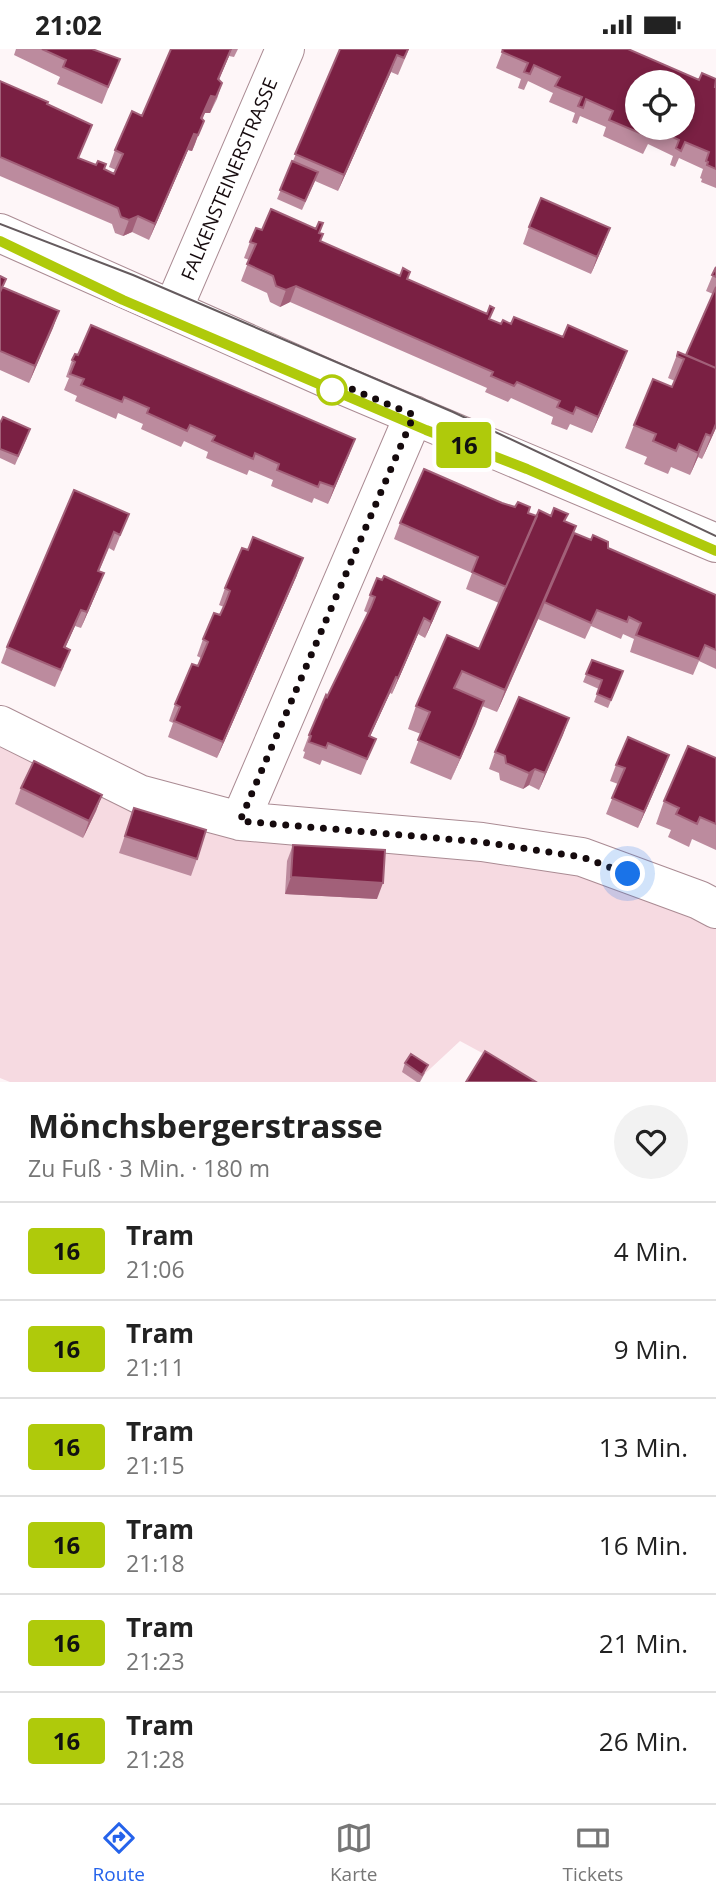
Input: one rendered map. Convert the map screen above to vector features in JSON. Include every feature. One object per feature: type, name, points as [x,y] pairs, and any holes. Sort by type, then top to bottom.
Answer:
[{"type":"street","name":"FALKENSTEINERSTRASSE","points":[[173,309],[285,49]]},
{"type":"street","points":[[0,233],[414,415],[716,543]]},
{"type":"street","points":[[240,821],[414,415]]},
{"type":"street","points":[[0,725],[139,794],[240,821],[482,842],[582,857],[699,900],[716,909]]},
{"type":"shaded area","points":[[0,725],[139,794],[482,842],[716,909],[716,1082],[536,1082],[460,1041],[416,1082],[10,1082],[0,1078]]},
{"type":"building","points":[[42,49],[92,49],[120,59],[108,87],[63,67],[66,60]]},
{"type":"building","points":[[171,49],[231,49],[218,79],[222,83],[216,97],[210,98],[201,118],[204,121],[198,135],[194,134],[155,224],[138,216],[129,220],[121,217],[118,208],[0,157],[0,81],[92,125],[78,158],[96,165],[98,161],[106,164],[104,169],[114,174],[123,154],[115,150],[132,111],[142,116]]},
{"type":"building","points":[[340,49],[408,49],[404,58],[397,55],[344,175],[295,154]]},
{"type":"building","points":[[503,49],[628,49],[676,70],[625,70],[625,127],[609,120],[613,111],[586,99],[583,108],[578,106],[582,97],[555,86],[560,77],[534,65],[530,74],[524,72],[528,63],[502,52]]},
{"type":"building","points":[[702,73],[716,79],[716,169],[707,165],[709,152],[685,142],[681,151],[676,148],[679,140],[695,140],[695,78],[699,80]]},
{"type":"building","points":[[292,161],[318,172],[305,201],[280,190]]},
{"type":"building","points":[[541,198],[610,228],[597,257],[529,227]]},
{"type":"building","points":[[271,209],[316,229],[319,222],[323,223],[319,233],[323,234],[320,241],[400,276],[403,268],[410,272],[407,279],[487,314],[490,306],[494,308],[489,319],[501,324],[503,320],[511,324],[514,317],[563,337],[568,325],[627,351],[598,417],[576,407],[573,414],[557,407],[560,401],[517,382],[514,386],[491,376],[493,372],[296,286],[286,290],[276,286],[273,276],[247,264],[256,244],[250,242],[256,228],[262,230]]},
{"type":"building","points":[[0,276],[6,279],[0,292]]},
{"type":"building","points":[[2,287],[59,311],[35,366],[0,351]]},
{"type":"building","points":[[716,287],[716,368],[686,355]]},
{"type":"building","points":[[91,325],[355,439],[334,487],[320,482],[318,487],[277,470],[279,464],[255,453],[253,459],[212,441],[215,436],[190,425],[187,431],[147,413],[149,408],[124,397],[122,402],[81,385],[84,379],[70,374],[75,362],[72,360],[75,354],[78,355]]},
{"type":"building","points":[[678,352],[716,368],[716,424],[711,436],[706,434],[698,453],[679,444],[676,451],[653,441],[656,434],[634,425],[653,379],[672,387],[684,359],[677,356]]},
{"type":"building","points":[[3,417],[30,429],[18,456],[0,449],[0,423]]},
{"type":"building","points":[[424,469],[502,503],[515,507],[518,502],[530,507],[528,513],[537,516],[506,587],[472,572],[478,557],[400,523]]},
{"type":"building","points":[[74,490],[129,514],[120,535],[114,532],[98,571],[104,573],[87,612],[81,610],[64,647],[70,650],[61,670],[7,647]]},
{"type":"building","points":[[554,508],[568,514],[564,521],[576,526],[505,690],[462,671],[454,688],[484,701],[460,758],[418,740],[430,712],[416,706],[447,635],[479,649],[539,510],[551,516]]},
{"type":"building","points":[[574,533],[591,540],[593,535],[608,542],[608,548],[716,595],[716,650],[705,645],[699,659],[636,635],[641,623],[629,617],[627,622],[597,610],[591,623],[544,602]]},
{"type":"building","points":[[253,537],[303,558],[223,742],[174,721],[180,707],[175,704],[192,664],[198,666],[208,642],[203,639],[214,613],[220,615],[225,604],[230,591],[225,588],[242,548],[248,550]]},
{"type":"building","points":[[384,576],[440,602],[431,622],[424,618],[398,678],[396,677],[369,736],[376,739],[367,759],[328,743],[326,748],[309,742],[309,735],[326,695],[327,697],[371,607],[375,597],[370,595],[377,578],[382,580]]},
{"type":"building","points":[[592,660],[623,671],[611,700],[597,694],[602,680],[586,674]]},
{"type":"building","points":[[519,697],[569,718],[545,773],[535,769],[529,773],[506,763],[505,756],[495,752]]},
{"type":"building","points":[[628,737],[669,755],[644,812],[612,798],[625,768],[616,765]]},
{"type":"building","points":[[688,746],[716,758],[716,824],[700,817],[697,824],[676,814],[679,808],[664,801]]},
{"type":"building","points":[[34,761],[102,795],[89,821],[21,788]]},
{"type":"building","points":[[134,808],[206,830],[197,859],[125,836]]},
{"type":"building","points":[[293,845],[385,850],[383,883],[291,877]]},
{"type":"building","points":[[485,1051],[536,1082],[466,1082]]},
{"type":"building","points":[[411,1054],[428,1065],[422,1075],[405,1063]]},
{"type":"tram line","points":[[0,224],[133,275],[453,412],[716,536]]},
{"type":"tram line","points":[[0,241],[123,300],[716,551]]},
{"type":"tram line","name":"16","points":[[0,241],[123,300],[716,551]]},
{"type":"route","points":[[332,390],[337,383],[414,415],[240,821],[482,842],[582,857],[628,874]]}]
